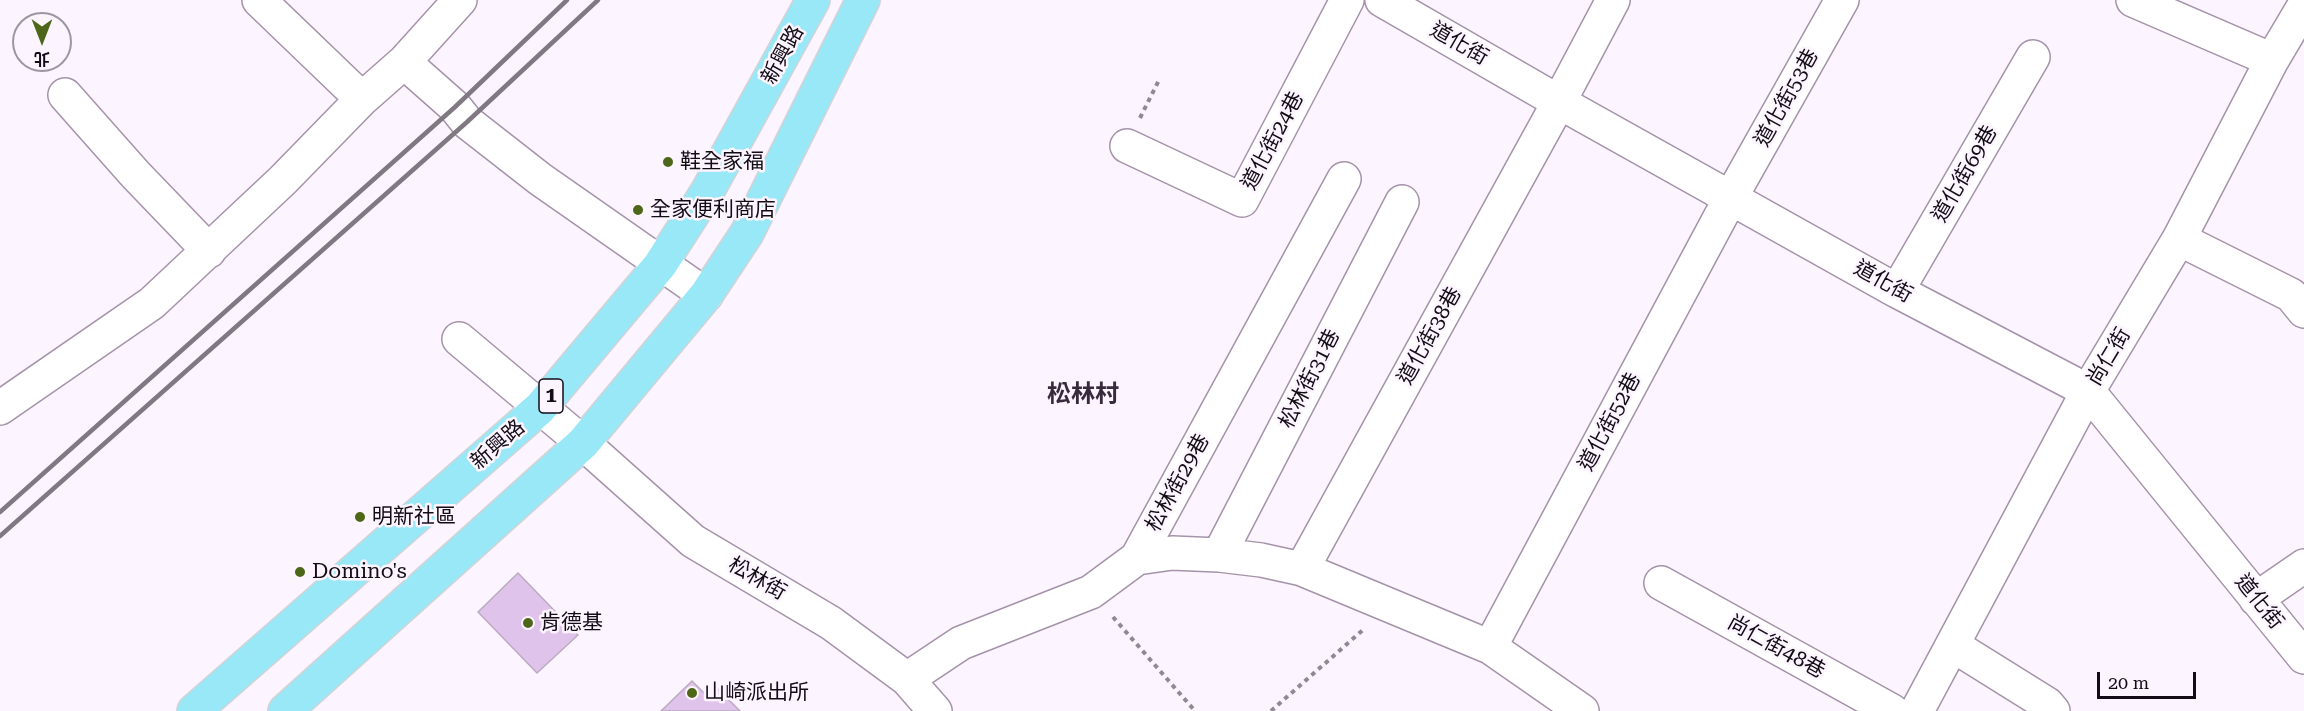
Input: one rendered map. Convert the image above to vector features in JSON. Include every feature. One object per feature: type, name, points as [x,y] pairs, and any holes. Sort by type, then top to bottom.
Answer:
[{"type":"main road","name":"新興路","points":[[194,711],[540,408],[660,265],[707,192],[813,0]]},
{"type":"main road","points":[[285,711],[583,443],[706,296],[747,233],[863,0]]},
{"type":"street","points":[[259,0],[362,99]]},
{"type":"street","points":[[0,408],[152,303],[283,180],[362,99],[404,62],[460,0]]},
{"type":"street","name":"道化街24巷","points":[[1127,146],[1242,200],[1347,0]]},
{"type":"street","name":"道化街","points":[[1382,0],[1897,291],[2088,391],[2304,657]]},
{"type":"street","name":"道化街38巷","points":[[1302,569],[1613,0]]},
{"type":"street","name":"道化街53巷","points":[[1731,197],[1842,0]]},
{"type":"street","points":[[2133,0],[2272,60]]},
{"type":"street","name":"尚仁街","points":[[1917,711],[1954,646],[2088,391],[2179,239],[2272,60],[2304,6]]},
{"type":"street","name":"道化街69巷","points":[[1897,291],[2033,57]]},
{"type":"street","points":[[404,62],[455,107],[467,122],[540,179],[706,296]]},
{"type":"street","points":[[65,95],[135,174],[209,251]]},
{"type":"street","name":"松林街29巷","points":[[907,679],[961,643],[1091,592],[1137,558],[1344,179]]},
{"type":"street","name":"道化街52巷","points":[[1490,647],[1731,197]]},
{"type":"street","name":"松林街31巷","points":[[1219,555],[1402,202]]},
{"type":"street","points":[[2179,239],[2291,295],[2304,310]]},
{"type":"street","name":"松林街","points":[[459,339],[583,443],[693,541],[831,622],[907,679],[935,711]]},
{"type":"street","points":[[1137,558],[1172,553],[1219,555],[1261,560],[1302,569],[1490,647],[1582,711]]},
{"type":"street","points":[[2256,599],[2304,566]]},
{"type":"street","name":"尚仁街48巷","points":[[1661,583],[1892,711]]},
{"type":"street","points":[[1954,646],[2047,704],[2053,711]]},
{"type":"path","points":[[1127,146],[1160,78]]},
{"type":"path","points":[[1091,592],[1195,711]]},
{"type":"path","points":[[1271,711],[1390,607]]},
{"type":"building","name":"肯德基","points":[[518,573],[578,635],[537,673],[478,612]]},
{"type":"building","name":"山崎派出所","points":[[692,681],[709,698],[718,689],[740,711],[661,711]]},
{"type":"railway","points":[[0,512],[455,107],[567,0]]},
{"type":"railway","points":[[0,536],[467,122],[598,0]]},
{"type":"place","name":"鞋全家福","points":[[668,162]]},
{"type":"place","name":"全家便利商店","points":[[638,210]]},
{"type":"place","name":"明新社區","points":[[360,517]]},
{"type":"place","name":"Domino's","points":[[300,572]]},
{"type":"place","name":"肯德基","points":[[528,623]]},
{"type":"place","name":"山崎派出所","points":[[692,693]]},
{"type":"district","name":"松林村","points":[[1083,395]]}]
